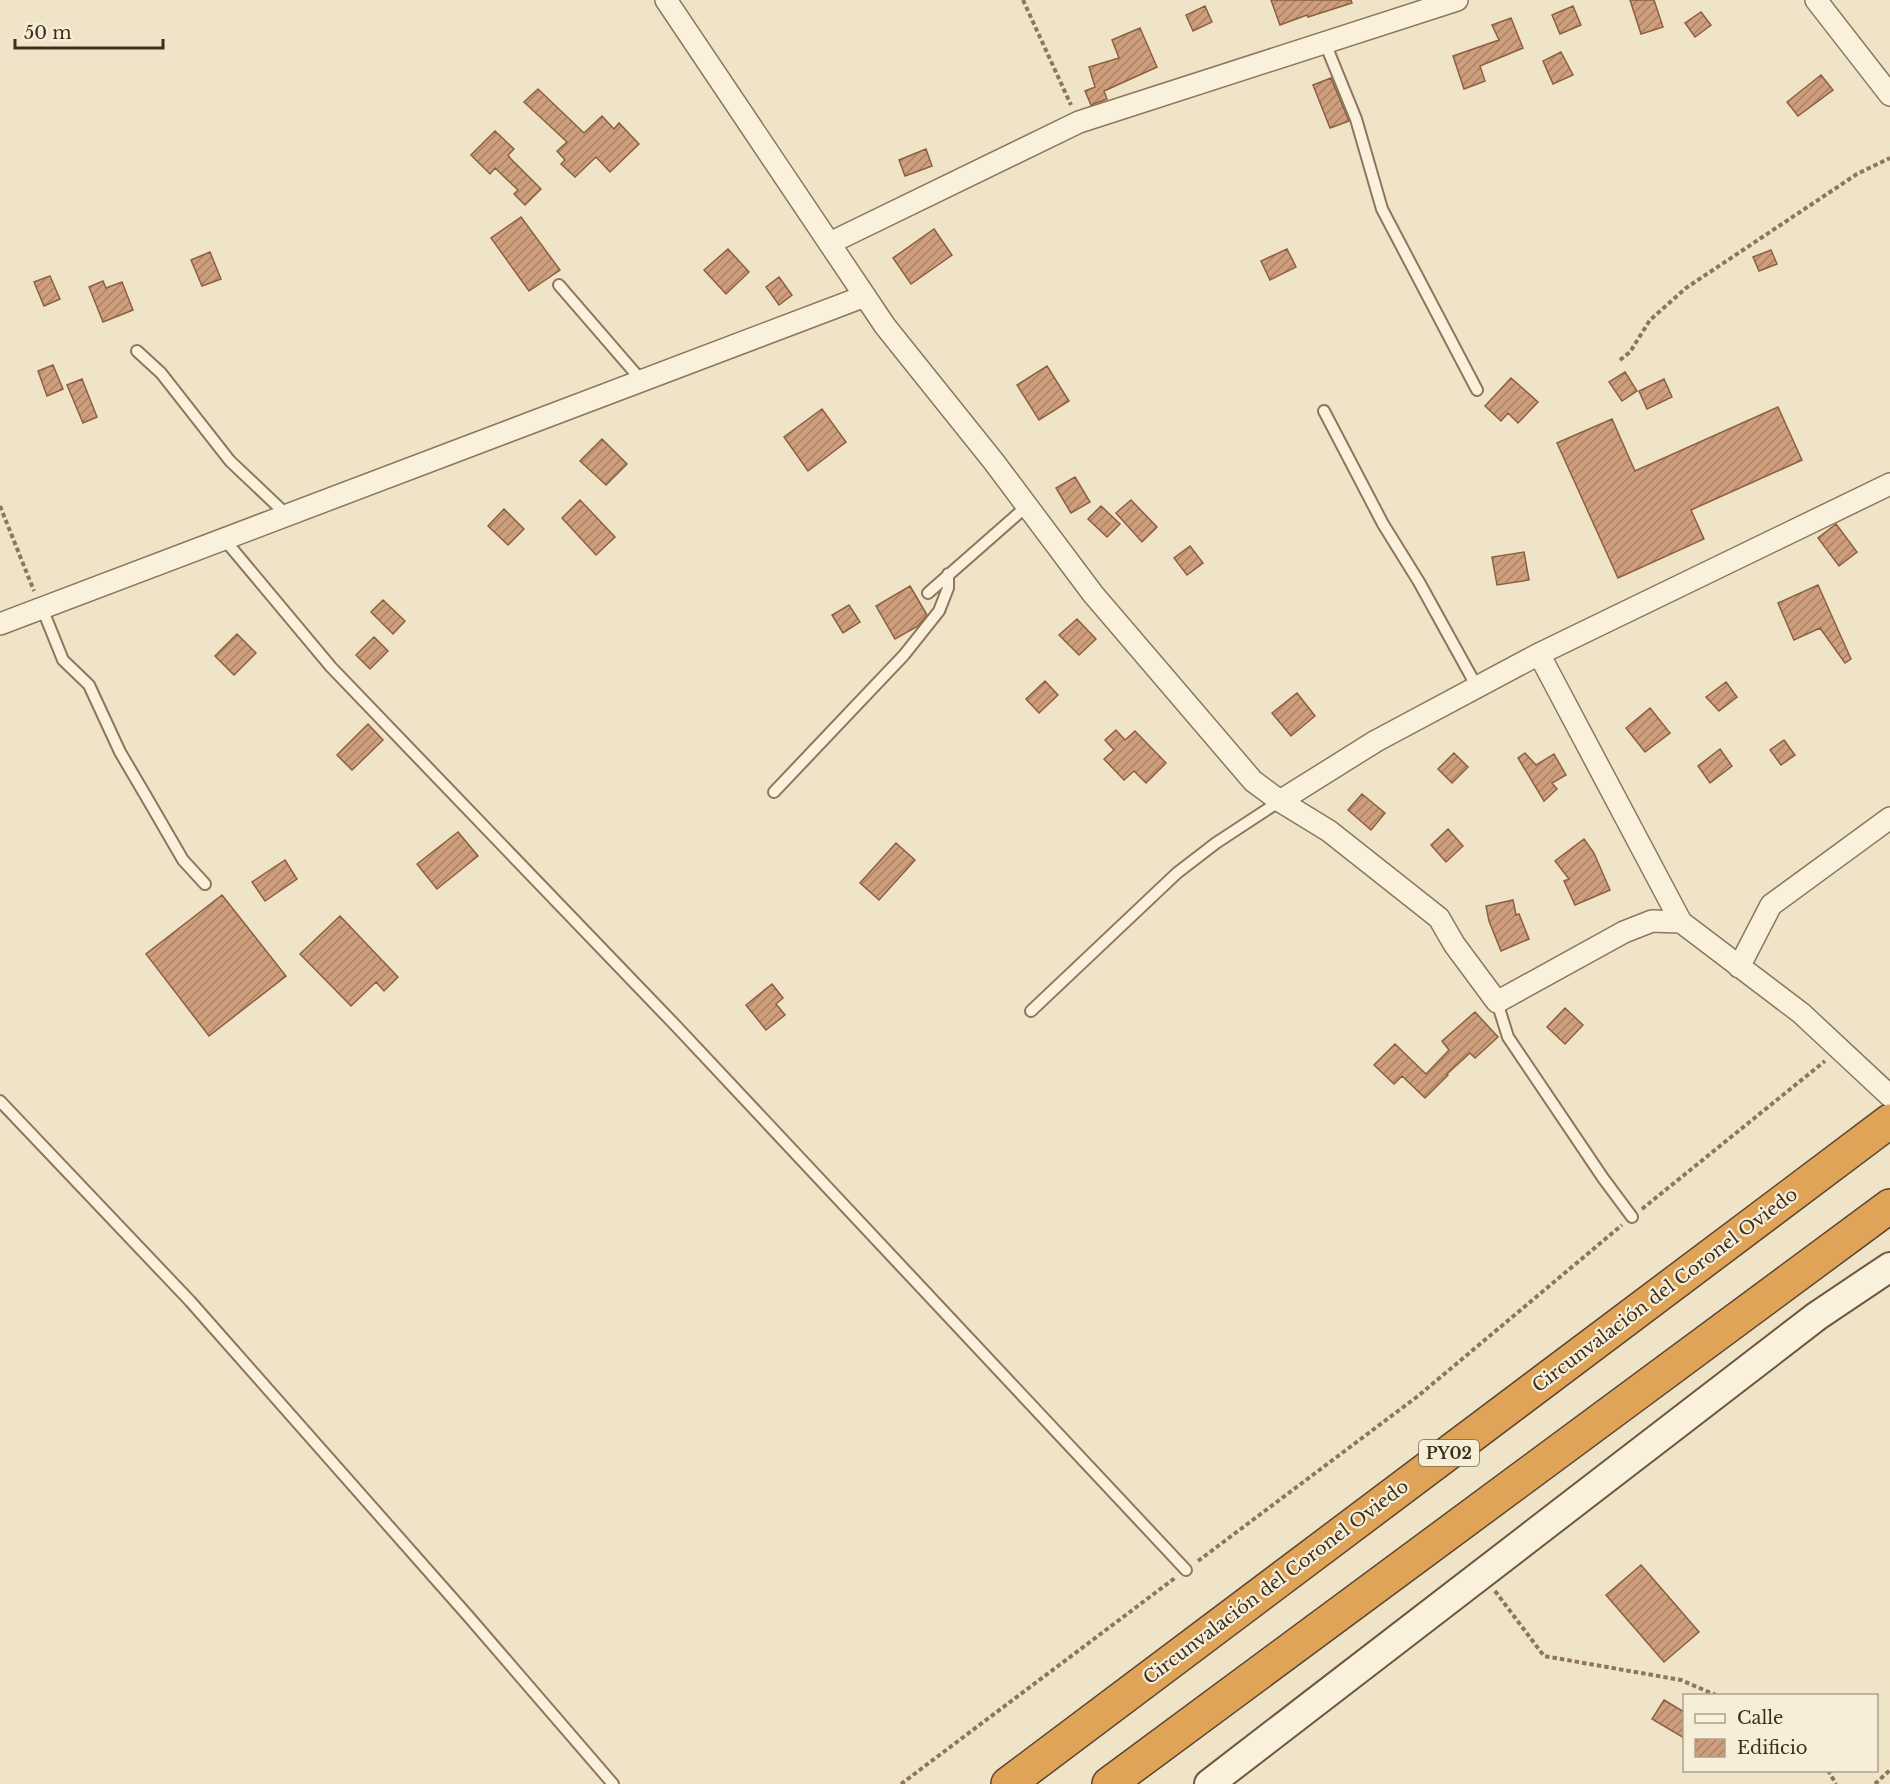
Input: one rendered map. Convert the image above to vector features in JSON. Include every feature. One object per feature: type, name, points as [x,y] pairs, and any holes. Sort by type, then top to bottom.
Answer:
[{"type":"highway","name":"Circunvalación del Coronel Oviedo","points":[[1008,1784],[1890,1121]]},
{"type":"highway","points":[[1109,1784],[1890,1206]]},
{"type":"street","points":[[666,0],[885,326],[1027,506],[1093,594],[1253,781],[1280,801],[1329,831],[1439,918],[1454,944],[1497,1002],[1624,932],[1652,921],[1681,922]]},
{"type":"street","points":[[830,243],[1079,122],[1457,0]]},
{"type":"street","points":[[1816,0],[1890,95]]},
{"type":"street","points":[[0,624],[865,296]]},
{"type":"street","points":[[1280,801],[1376,741],[1539,654],[1890,484]]},
{"type":"street","points":[[1539,654],[1681,922],[1801,1013],[1890,1096]]},
{"type":"street","points":[[1739,967],[1771,905],[1890,818]]},
{"type":"street","points":[[1209,1784],[1817,1316],[1890,1267]]},
{"type":"lane","points":[[1325,43],[1356,118],[1382,209],[1477,390]]},
{"type":"lane","points":[[559,285],[642,381]]},
{"type":"lane","points":[[137,351],[160,373],[230,461],[288,515]]},
{"type":"lane","points":[[1324,411],[1383,524],[1419,582],[1477,687]]},
{"type":"lane","points":[[928,593],[1027,506]]},
{"type":"lane","points":[[224,539],[331,667],[677,1027],[1186,1570]]},
{"type":"lane","points":[[774,792],[904,654],[939,611],[948,588],[948,574]]},
{"type":"lane","points":[[42,608],[63,660],[89,685],[120,752],[183,860],[205,884]]},
{"type":"lane","points":[[1031,1011],[1177,873],[1216,843],[1280,801]]},
{"type":"lane","points":[[1497,1002],[1508,1037],[1603,1178],[1632,1216]]},
{"type":"lane","points":[[0,1101],[190,1301],[613,1784]]},
{"type":"path","points":[[1023,0],[1079,122]]},
{"type":"path","points":[[1620,360],[1630,351],[1650,320],[1686,288],[1857,174],[1890,158]]},
{"type":"path","points":[[0,506],[42,608]]},
{"type":"path","points":[[902,1784],[1418,1396],[1632,1216],[1839,1049]]},
{"type":"path","points":[[1482,1574],[1544,1656],[1681,1680],[1716,1694]]},
{"type":"path","points":[[1875,1784],[1890,1770]]},
{"type":"building","points":[[1271,0],[1351,0],[1352,3],[1280,25]]},
{"type":"building","points":[[1630,0],[1654,0],[1663,27],[1641,34]]},
{"type":"building","points":[[1205,6],[1212,22],[1193,31],[1186,15]]},
{"type":"building","points":[[1573,6],[1581,25],[1560,34],[1552,15]]},
{"type":"building","points":[[1701,12],[1711,25],[1695,37],[1685,23]]},
{"type":"building","points":[[1511,18],[1523,48],[1480,66],[1485,81],[1464,89],[1453,56],[1499,40],[1492,25]]},
{"type":"building","points":[[1140,28],[1157,67],[1104,91],[1107,99],[1091,105],[1085,91],[1095,87],[1089,67],[1119,58],[1112,40]]},
{"type":"building","points":[[1561,52],[1573,75],[1553,84],[1543,61]]},
{"type":"building","points":[[1821,75],[1833,90],[1798,116],[1787,102]]},
{"type":"building","points":[[1331,78],[1349,121],[1330,128],[1313,85]]},
{"type":"building","points":[[538,89],[584,133],[602,116],[614,129],[619,123],[639,144],[610,172],[596,157],[575,177],[561,164],[565,160],[557,151],[567,142],[524,102]]},
{"type":"building","points":[[495,131],[514,149],[508,155],[511,159],[541,189],[525,205],[514,194],[518,190],[495,168],[490,174],[471,155]]},
{"type":"building","points":[[926,149],[932,166],[905,176],[899,160]]},
{"type":"building","points":[[521,217],[560,270],[529,291],[491,238]]},
{"type":"building","points":[[934,229],[952,255],[911,284],[893,258]]},
{"type":"building","points":[[728,249],[749,272],[726,294],[704,270]]},
{"type":"building","points":[[1287,249],[1296,267],[1270,280],[1261,261]]},
{"type":"building","points":[[1771,250],[1777,264],[1759,271],[1753,257]]},
{"type":"building","points":[[210,252],[221,279],[202,286],[191,260]]},
{"type":"building","points":[[50,276],[60,299],[44,306],[34,282]]},
{"type":"building","points":[[779,277],[792,295],[779,305],[766,287]]},
{"type":"building","points":[[103,281],[106,288],[122,282],[133,310],[103,322],[89,287]]},
{"type":"building","points":[[53,365],[63,389],[47,396],[38,371]]},
{"type":"building","points":[[1047,366],[1069,401],[1039,420],[1017,385]]},
{"type":"building","points":[[1625,372],[1637,391],[1622,401],[1609,382]]},
{"type":"building","points":[[1511,378],[1538,402],[1518,423],[1508,413],[1501,421],[1485,406]]},
{"type":"building","points":[[82,379],[97,417],[83,423],[67,385]]},
{"type":"building","points":[[1664,379],[1672,397],[1647,409],[1639,391]]},
{"type":"building","points":[[1778,407],[1802,460],[1691,510],[1704,539],[1618,578],[1557,443],[1612,419],[1635,471]]},
{"type":"building","points":[[822,409],[846,442],[808,471],[784,437]]},
{"type":"building","points":[[602,439],[627,464],[606,485],[580,461]]},
{"type":"building","points":[[1075,477],[1090,502],[1071,513],[1056,488]]},
{"type":"building","points":[[580,500],[615,537],[596,555],[562,518]]},
{"type":"building","points":[[1131,500],[1157,527],[1142,542],[1116,513]]},
{"type":"building","points":[[1101,506],[1120,524],[1107,537],[1088,519]]},
{"type":"building","points":[[504,509],[524,529],[508,545],[488,526]]},
{"type":"building","points":[[1836,524],[1857,552],[1839,566],[1818,538]]},
{"type":"building","points":[[1190,546],[1203,563],[1187,575],[1174,558]]},
{"type":"building","points":[[1524,552],[1529,580],[1497,585],[1492,557]]},
{"type":"building","points":[[1818,585],[1851,659],[1845,663],[1820,628],[1794,640],[1778,603]]},
{"type":"building","points":[[910,586],[927,615],[918,626],[895,639],[876,606]]},
{"type":"building","points":[[383,600],[405,621],[393,634],[371,612]]},
{"type":"building","points":[[849,605],[860,622],[843,633],[832,615]]},
{"type":"building","points":[[1077,619],[1096,639],[1079,655],[1059,635]]},
{"type":"building","points":[[237,634],[256,653],[234,675],[215,656]]},
{"type":"building","points":[[374,637],[388,651],[370,669],[356,655]]},
{"type":"building","points":[[1045,681],[1058,695],[1039,713],[1026,699]]},
{"type":"building","points":[[1726,682],[1737,697],[1719,711],[1706,697]]},
{"type":"building","points":[[1297,693],[1315,716],[1291,736],[1272,713]]},
{"type":"building","points":[[1650,708],[1670,733],[1645,752],[1626,728]]},
{"type":"building","points":[[368,724],[383,740],[352,770],[337,755]]},
{"type":"building","points":[[1116,730],[1125,740],[1135,731],[1166,763],[1146,783],[1134,771],[1124,780],[1104,759],[1114,750],[1105,740]]},
{"type":"building","points":[[1784,740],[1795,755],[1781,765],[1770,750]]},
{"type":"building","points":[[1720,749],[1732,766],[1710,783],[1698,766]]},
{"type":"building","points":[[1454,753],[1468,767],[1452,783],[1438,769]]},
{"type":"building","points":[[1525,753],[1536,765],[1554,754],[1566,775],[1552,783],[1557,789],[1544,801],[1518,758]]},
{"type":"building","points":[[1362,794],[1385,813],[1371,830],[1348,810]]},
{"type":"building","points":[[1448,829],[1463,846],[1446,862],[1431,845]]},
{"type":"building","points":[[458,832],[478,856],[437,889],[417,864]]},
{"type":"building","points":[[1584,839],[1594,853],[1610,890],[1575,905],[1564,881],[1569,879],[1555,861]]},
{"type":"building","points":[[896,843],[915,860],[879,900],[860,883]]},
{"type":"building","points":[[285,860],[297,879],[265,901],[252,882]]},
{"type":"building","points":[[222,895],[286,976],[209,1036],[146,954]]},
{"type":"building","points":[[1513,900],[1516,915],[1519,914],[1529,939],[1501,951],[1489,921],[1486,906]]},
{"type":"building","points":[[340,916],[398,977],[384,991],[376,982],[351,1006],[300,954]]},
{"type":"building","points":[[772,984],[783,998],[776,1004],[785,1015],[766,1030],[746,1005]]},
{"type":"building","points":[[1565,1008],[1583,1025],[1565,1044],[1547,1027]]},
{"type":"building","points":[[1475,1012],[1498,1037],[1475,1058],[1470,1053],[1425,1098],[1402,1076],[1394,1084],[1374,1065],[1395,1044],[1426,1074],[1449,1050],[1442,1041]]},
{"type":"building","points":[[1641,1565],[1699,1632],[1664,1662],[1606,1595]]},
{"type":"building","points":[[1664,1700],[1683,1711],[1683,1737],[1652,1719]]}]
